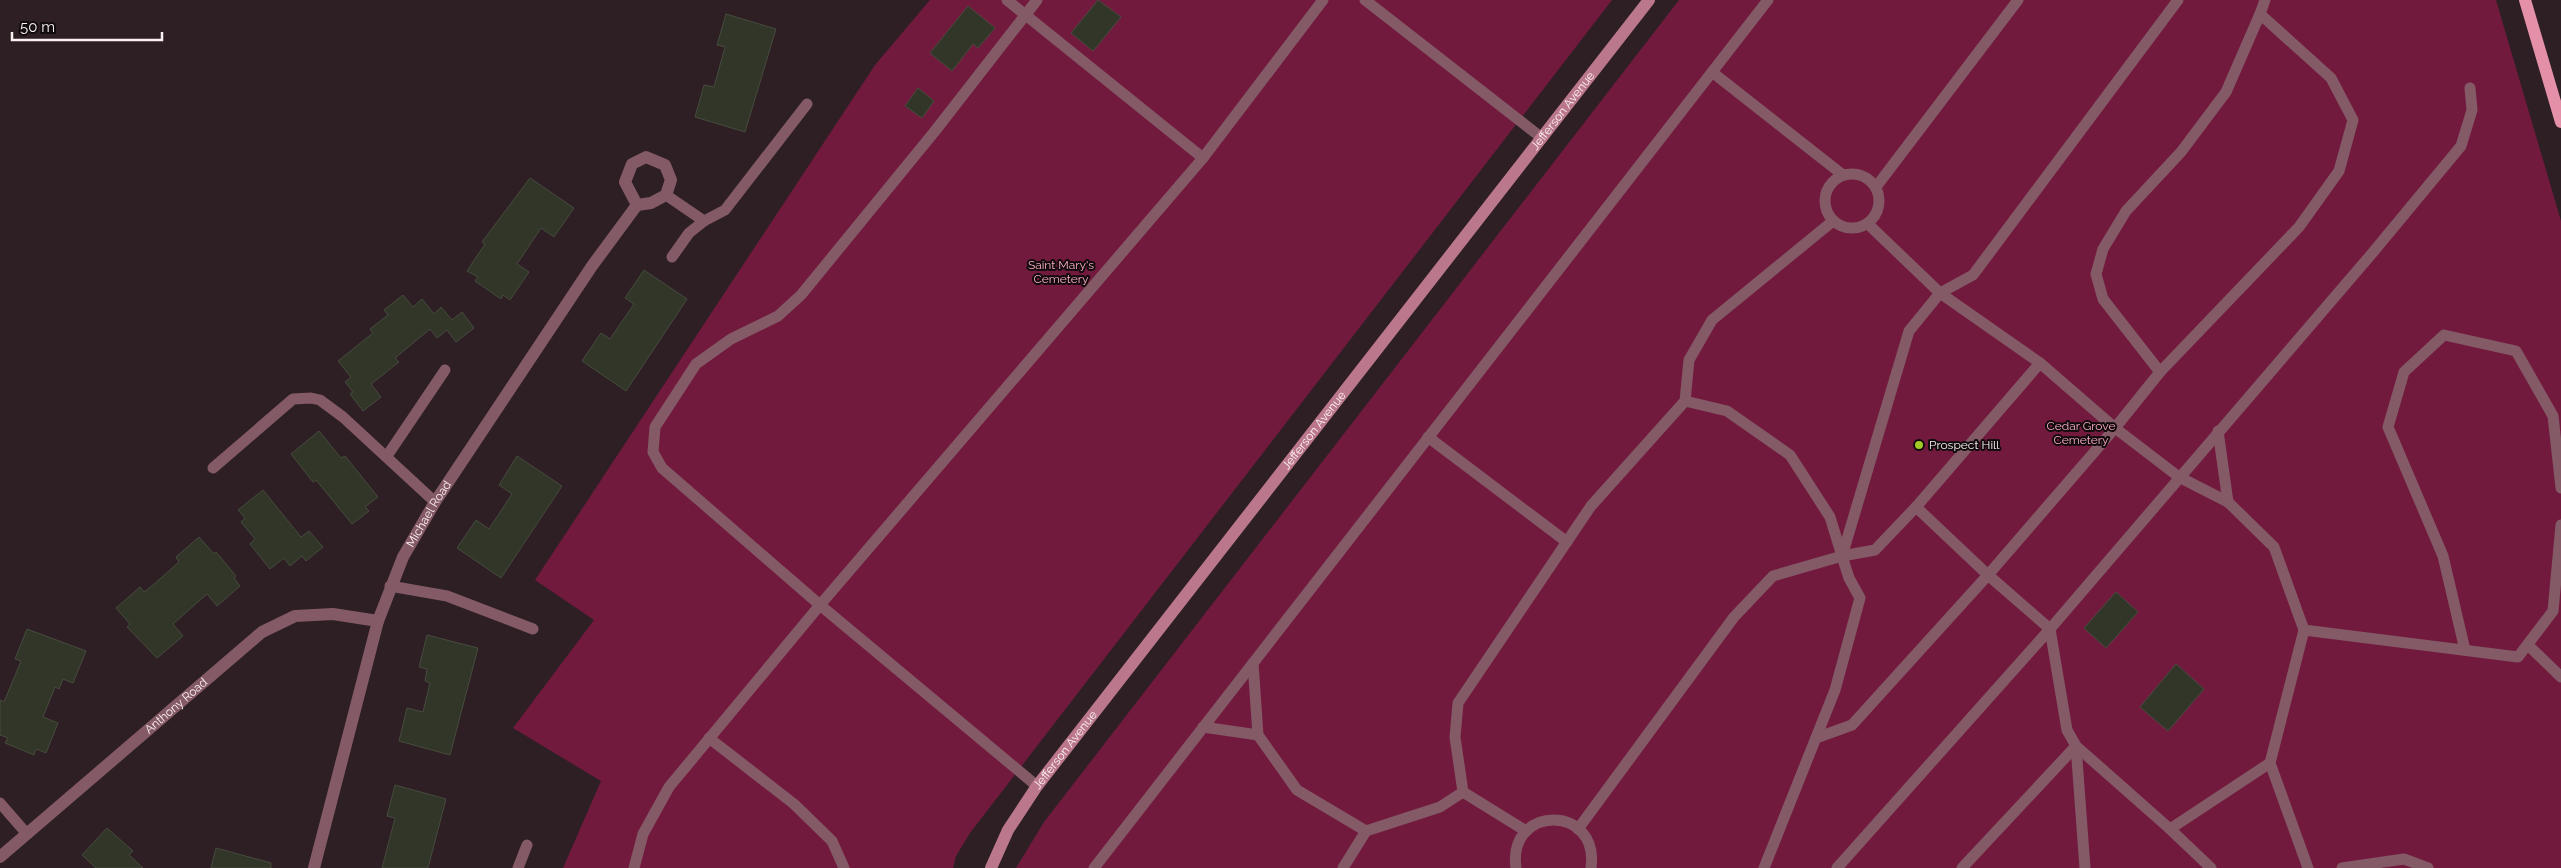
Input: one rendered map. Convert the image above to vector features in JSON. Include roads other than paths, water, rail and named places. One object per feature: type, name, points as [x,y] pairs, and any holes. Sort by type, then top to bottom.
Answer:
[{"type":"main road","name":"Jefferson Avenue","points":[[991,868],[1008,830],[1037,786],[1649,0]]},
{"type":"main road","points":[[2525,0],[2561,122]]},
{"type":"street","points":[[646,157],[665,165],[671,180],[666,195],[651,203],[636,205],[625,182],[632,164],[646,157]]},
{"type":"street","name":"Michael Road","points":[[314,868],[378,621],[390,586],[403,557],[435,502],[586,274],[636,205]]},
{"type":"street","name":"Anthony Road","points":[[0,857],[262,632],[295,616],[333,614],[378,621]]},
{"type":"lane","points":[[1007,0],[1203,158]]},
{"type":"lane","points":[[1037,786],[820,605],[662,468],[653,452],[655,427],[696,364],[731,339],[778,316],[801,295],[935,132],[1038,0]]},
{"type":"lane","points":[[634,868],[643,834],[669,787],[820,605],[1203,158],[1323,0]]},
{"type":"lane","points":[[1365,0],[1542,138]]},
{"type":"lane","points":[[1094,868],[1768,0]]},
{"type":"lane","points":[[1876,187],[2018,0]]},
{"type":"lane","points":[[1842,556],[1909,331],[1940,293],[1974,275],[2178,0]]},
{"type":"lane","points":[[2160,372],[2103,299],[2096,274],[2103,249],[2126,211],[2181,152],[2226,92],[2260,14],[2264,0]]},
{"type":"lane","points":[[1816,738],[1852,725],[1988,575],[2115,428],[2160,372],[2299,227],[2339,171],[2353,120],[2332,78],[2260,14]]},
{"type":"lane","points":[[1712,72],[1843,175]]},
{"type":"lane","points":[[1837,868],[2050,629],[2369,257],[2461,146],[2472,110],[2470,88]]},
{"type":"lane","points":[[672,257],[689,233],[704,221],[725,210],[807,104]]},
{"type":"lane","points":[[1843,175],[1861,175],[1876,187],[1880,203],[1878,211],[1868,224],[1854,229],[1839,225],[1833,221],[1824,204],[1828,186],[1843,175]]},
{"type":"lane","points":[[666,195],[704,221]]},
{"type":"lane","points":[[1526,831],[1463,792],[1455,737],[1458,703],[1591,506],[1685,401],[1689,360],[1712,320],[1833,221]]},
{"type":"lane","points":[[1868,224],[1940,293],[2040,363],[2115,428],[2179,477],[2228,502],[2274,547],[2304,630],[2270,763],[2308,868]]},
{"type":"lane","points":[[2465,650],[2443,556],[2388,427],[2404,372],[2444,335],[2516,351],[2553,416],[2561,488]]},
{"type":"lane","points":[[1578,829],[1734,617],[1773,576],[1842,556],[1875,550],[1916,506],[2040,363]]},
{"type":"lane","points":[[387,456],[445,370]]},
{"type":"lane","points":[[213,468],[293,400],[311,398],[320,400],[343,417],[435,502]]},
{"type":"lane","points":[[1685,401],[1726,411],[1790,455],[1830,517],[1848,578],[1860,598],[1835,690],[1764,868]]},
{"type":"lane","points":[[2218,431],[2228,502]]},
{"type":"lane","points":[[1428,437],[1567,542]]},
{"type":"lane","points":[[1916,506],[1988,575],[2050,629],[2067,730],[2076,746],[2211,868]]},
{"type":"lane","points":[[2304,630],[2518,657],[2553,611],[2561,525]]},
{"type":"lane","points":[[390,586],[448,596],[534,629]]},
{"type":"lane","points":[[2528,644],[2561,677]]},
{"type":"lane","points":[[1253,663],[1258,735],[1297,790],[1366,831]]},
{"type":"lane","points":[[1204,727],[1258,735]]},
{"type":"lane","points":[[708,738],[794,804],[832,842],[844,868]]},
{"type":"lane","points":[[1962,868],[2076,746]]},
{"type":"lane","points":[[2076,746],[2084,868]]},
{"type":"lane","points":[[2170,829],[2270,763]]},
{"type":"lane","points":[[1342,868],[1366,831],[1440,807],[1463,792]]},
{"type":"lane","points":[[0,803],[27,834]]},
{"type":"lane","points":[[1516,868],[1514,854],[1518,841],[1536,823],[1549,819],[1562,820],[1578,829],[1590,844],[1593,857],[1592,868]]},
{"type":"lane","points":[[518,868],[527,845]]},
{"type":"lane","points":[[2342,868],[2404,859],[2428,868]]},
{"type":"place","name":"Prospect Hill","points":[[1919,445]]},
{"type":"park label","name":"Saint Mary's Cemetery","points":[[1061,272]]},
{"type":"park label","name":"Cedar Grove Cemetery","points":[[2081,433]]}]
